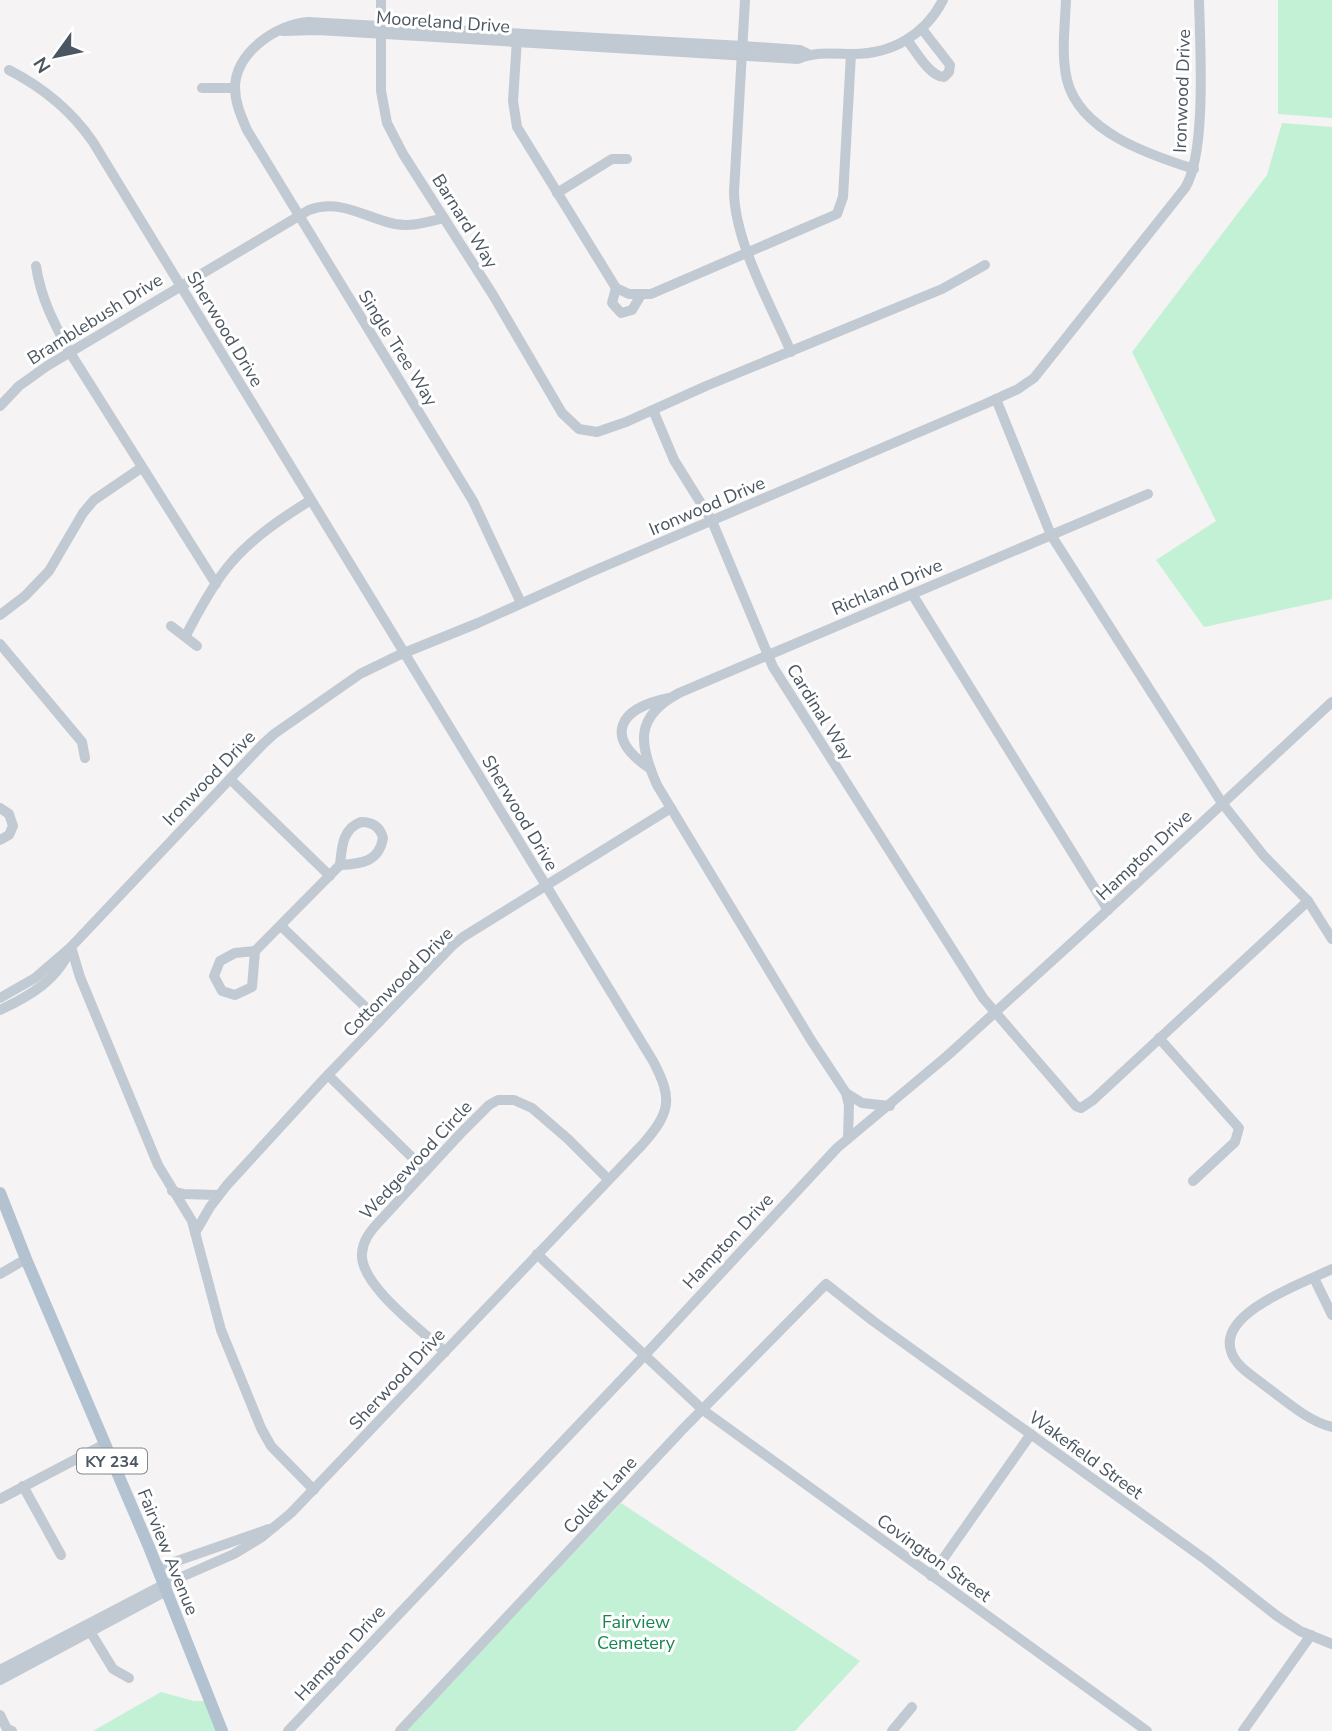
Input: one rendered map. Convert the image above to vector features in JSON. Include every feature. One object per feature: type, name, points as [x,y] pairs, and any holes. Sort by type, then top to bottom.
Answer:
[{"type":"main road","name":"Fairview Avenue","points":[[0,1193],[222,1731]]},
{"type":"street","name":"Barnard Way","points":[[381,0],[380,91],[387,123],[562,413],[575,426],[590,432],[607,429],[653,410]]},
{"type":"street","points":[[745,0],[734,203],[748,252],[791,352]]},
{"type":"street","name":"Mooreland Drive","points":[[235,88],[244,61],[255,47],[273,33],[298,23],[743,51],[800,50],[808,54],[851,54],[877,52],[906,40],[922,29],[943,0]]},
{"type":"street","points":[[1066,0],[1065,67],[1069,88],[1080,106],[1104,128],[1133,147],[1194,169]]},
{"type":"street","name":"Ironwood Drive","points":[[2,1000],[47,983],[60,969],[71,947],[274,733],[351,680],[405,652],[996,399],[1023,386],[1039,373],[1185,188],[1194,169],[1199,135],[1199,0]]},
{"type":"street","points":[[906,40],[931,71],[944,77],[949,72],[950,65],[922,29]]},
{"type":"street","points":[[517,38],[513,101],[520,134],[616,288],[629,294],[641,295],[651,294],[832,217],[840,209],[844,190],[851,54]]},
{"type":"street","name":"Sherwood Drive","points":[[9,70],[50,95],[77,121],[118,181],[653,1061],[667,1091],[665,1112],[642,1145],[314,1490],[262,1537],[88,1628]]},
{"type":"street","points":[[202,88],[235,88]]},
{"type":"street","name":"Single Tree Way","points":[[235,88],[240,114],[251,139],[473,501],[521,603]]},
{"type":"street","points":[[557,193],[612,159],[627,159]]},
{"type":"street","name":"Bramblebush Drive","points":[[0,406],[28,379],[69,352],[314,208],[334,205],[402,225],[422,224],[444,218]]},
{"type":"street","points":[[653,410],[942,289],[985,265]]},
{"type":"street","points":[[36,267],[48,314],[69,352],[216,584]]},
{"type":"street","points":[[616,288],[612,303],[621,313],[632,310],[641,295]]},
{"type":"street","points":[[996,399],[1051,535],[1222,803],[1264,856],[1308,901],[1332,939]]},
{"type":"street","name":"Cardinal Way","points":[[653,410],[674,460],[712,521],[767,655],[935,925],[994,1013],[1048,1076],[1080,1108],[1093,1100],[1159,1038]]},
{"type":"street","points":[[0,615],[25,596],[49,571],[83,513],[94,500],[142,468]]},
{"type":"street","name":"Richland Drive","points":[[650,768],[642,741],[647,721],[653,712],[670,698],[1148,494]]},
{"type":"street","points":[[186,635],[232,562],[257,539],[311,500]]},
{"type":"street","points":[[912,594],[1108,910]]},
{"type":"street","points":[[171,626],[197,646]]},
{"type":"street","points":[[0,644],[82,742],[85,758]]},
{"type":"street","points":[[670,698],[636,708],[628,714],[623,724],[623,738],[627,749],[650,768],[671,808],[817,1050],[846,1093],[849,1105],[848,1138]]},
{"type":"street","name":"Hampton Drive","points":[[288,1731],[848,1138],[890,1106],[994,1013],[1332,702]]},
{"type":"street","points":[[230,779],[330,876]]},
{"type":"street","points":[[0,808],[9,814],[13,823],[11,833],[0,841]]},
{"type":"street","name":"Cottonwood Drive","points":[[195,1233],[218,1195],[441,956],[463,937],[671,808]]},
{"type":"street","points":[[255,951],[252,987],[236,995],[222,991],[214,976],[220,961],[235,953],[255,951],[330,876],[340,865],[342,845],[351,827],[361,822],[377,826],[383,838],[375,856],[366,862],[340,865]]},
{"type":"street","points":[[1192,1181],[1235,1142],[1240,1133],[1239,1128],[1159,1038],[1308,901]]},
{"type":"street","points":[[281,926],[380,1021]]},
{"type":"street","points":[[71,947],[80,977],[158,1165],[192,1221],[221,1330],[261,1428],[271,1446],[314,1490]]},
{"type":"street","points":[[328,1075],[426,1171]]},
{"type":"street","points":[[846,1093],[862,1102],[890,1106]]},
{"type":"street","name":"Wedgewood Circle","points":[[445,1352],[372,1282],[362,1259],[366,1237],[426,1171],[489,1105],[498,1100],[510,1099],[532,1108],[608,1179]]},
{"type":"street","points":[[172,1191],[218,1195]]},
{"type":"street","name":"Covington Street","points":[[537,1254],[703,1410],[1147,1731]]},
{"type":"street","points":[[0,1274],[26,1259]]},
{"type":"street","points":[[1332,1269],[1253,1308],[1234,1329],[1230,1345],[1235,1360],[1248,1373],[1308,1416],[1332,1427]]},
{"type":"street","points":[[1314,1278],[1332,1315]]},
{"type":"street","name":"Collett Lane","points":[[400,1731],[703,1410],[826,1284]]},
{"type":"street","name":"Wakefield Street","points":[[826,1284],[873,1321],[1206,1560],[1277,1616],[1332,1644]]},
{"type":"street","points":[[931,1576],[1031,1434]]},
{"type":"street","points":[[0,1499],[105,1444]]},
{"type":"street","points":[[23,1486],[61,1555]]},
{"type":"street","name":"Sherwood Drive","points":[[157,1568],[273,1528]]},
{"type":"street","points":[[0,1670],[88,1628]]},
{"type":"street","points":[[88,1628],[113,1669],[129,1678]]},
{"type":"street","points":[[0,1680],[88,1628]]},
{"type":"street","points":[[1243,1731],[1311,1635]]},
{"type":"street","points":[[892,1731],[912,1707]]},
{"type":"street","points":[[0,1715],[7,1729],[12,1731]]},
{"type":"green space","points":[[1278,0],[1332,0],[1332,118],[1278,114]]},
{"type":"green space","points":[[1282,123],[1332,127],[1332,599],[1204,627],[1156,560],[1216,521],[1132,352],[1267,175]]},
{"type":"green space","name":"Fairview Cemetery","points":[[621,1503],[860,1661],[795,1731],[406,1731]]},
{"type":"green space","points":[[161,1692],[194,1701],[210,1701],[223,1731],[93,1731]]}]
